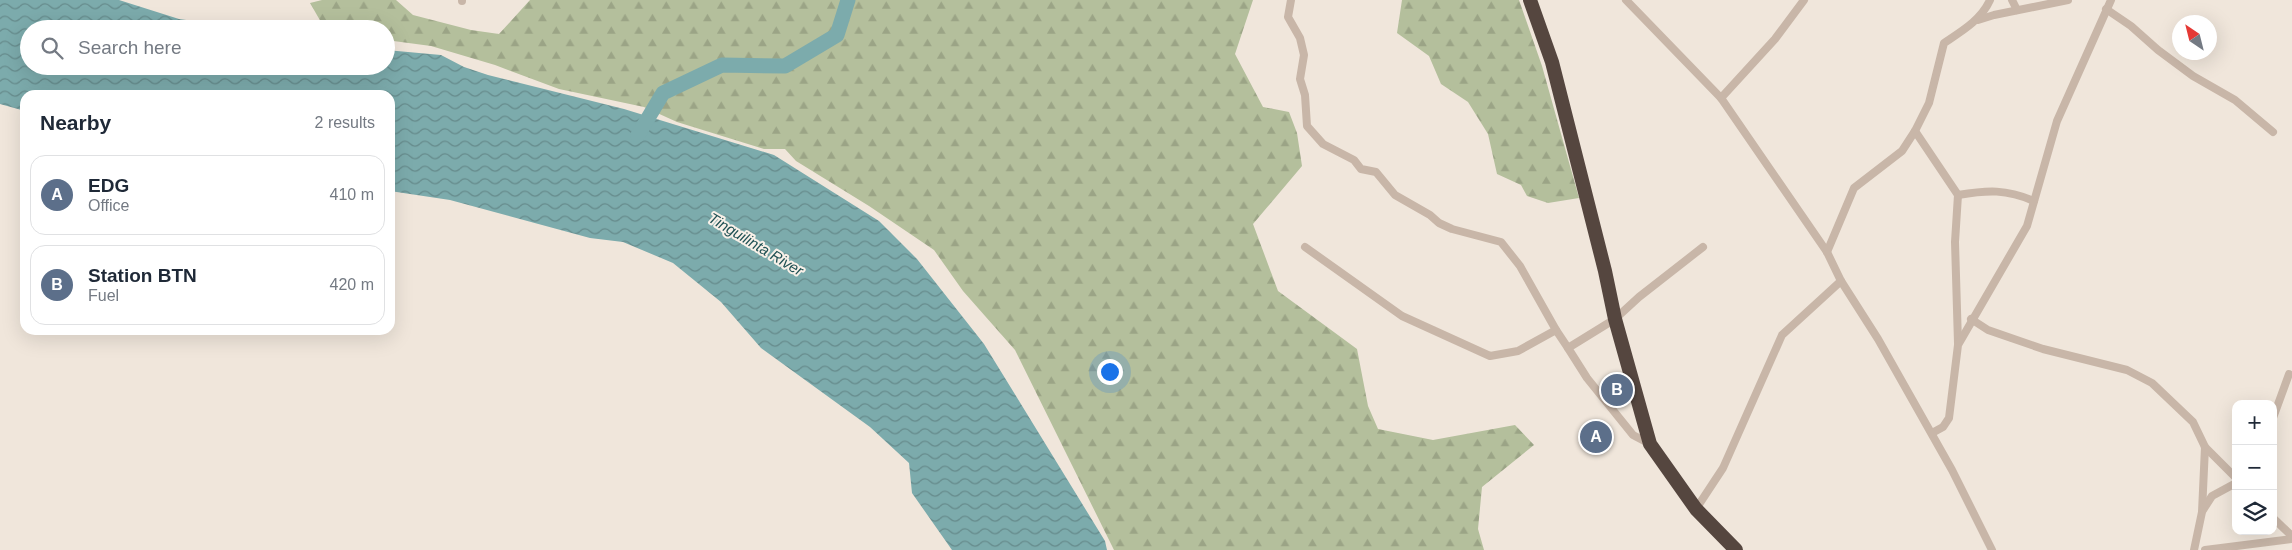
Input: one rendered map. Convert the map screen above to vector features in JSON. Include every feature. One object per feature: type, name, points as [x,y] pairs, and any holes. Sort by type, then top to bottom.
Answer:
[{"type":"highway","points":[[1530,0],[1552,62],[1605,271],[1615,319],[1650,444],[1696,509],[1736,550]]},
{"type":"street","points":[[1291,0],[1288,17],[1300,38],[1304,54],[1300,79],[1305,95],[1307,126],[1323,144],[1354,160],[1361,170],[1376,172],[1395,195],[1430,215],[1439,223],[1452,229],[1501,242],[1520,266],[1586,378],[1633,435],[1650,444]]},
{"type":"street","points":[[1626,0],[1721,98],[1827,252],[1841,281],[1878,339],[1932,434],[1992,550]]},
{"type":"street","points":[[1721,98],[1775,39],[1804,0]]},
{"type":"street","points":[[1827,252],[1854,188],[1902,151],[1915,131],[1929,103],[1944,43],[1974,22],[1985,10],[1990,0]]},
{"type":"street","points":[[2012,0],[2017,10]]},
{"type":"street","points":[[1974,22],[2017,10],[2068,0]]},
{"type":"street","points":[[1958,345],[2027,226],[2057,121],[2111,0]]},
{"type":"street","points":[[2106,9],[2193,76],[2234,100],[2273,132]]},
{"type":"street","points":[[1915,131],[1958,195],[1954,242],[1958,345],[1949,418],[1943,427],[1932,434]]},
{"type":"street","points":[[1958,195],[1986,190],[2018,195],[2034,201]]},
{"type":"street","points":[[1305,247],[1402,316],[1490,356],[1518,351],[1556,330]]},
{"type":"street","points":[[1568,348],[1615,319],[1639,297],[1703,247]]},
{"type":"street","points":[[1696,509],[1720,475],[1782,336],[1841,281]]},
{"type":"street","points":[[1971,320],[1988,330],[2043,349],[2128,370],[2152,384],[2194,423],[2205,447],[2232,474]]},
{"type":"street","points":[[2277,407],[2289,374]]},
{"type":"street","points":[[2194,550],[2202,512],[2205,447]]},
{"type":"street","points":[[2202,512],[2212,496],[2232,485]]},
{"type":"street","points":[[2277,522],[2292,537]]},
{"type":"street","points":[[2205,550],[2292,537]]},
{"type":"green space","points":[[322,0],[396,0],[413,15],[471,30],[499,34],[530,0],[1253,0],[1235,54],[1263,107],[1289,112],[1297,133],[1302,166],[1253,224],[1278,291],[1357,349],[1368,406],[1378,429],[1433,440],[1515,425],[1534,445],[1482,487],[1478,529],[1484,550],[1114,550],[1015,350],[963,291],[934,250],[869,206],[796,161],[785,149],[764,149],[677,122],[644,107],[559,89],[495,65],[431,46],[395,41],[395,20],[320,20],[310,3]]},
{"type":"green space","points":[[1402,0],[1519,0],[1542,66],[1579,198],[1548,203],[1527,196],[1521,185],[1497,174],[1488,134],[1468,102],[1441,84],[1429,56],[1397,33]]},
{"type":"water","name":"Tinguilinta River","points":[[0,0],[119,0],[186,20],[20,20],[20,75],[395,75],[395,51],[441,55],[464,67],[488,75],[624,109],[774,155],[879,221],[917,259],[984,344],[1105,541],[1107,550],[952,550],[912,493],[909,463],[870,427],[761,348],[721,302],[673,263],[623,242],[590,238],[450,200],[395,192],[395,90],[20,90],[20,110],[0,104]]},
{"type":"waterway","points":[[638,135],[663,93],[722,65],[785,66],[837,35],[848,0]]},
{"type":"place","name":"Station BTN","points":[[1617,390]]},
{"type":"place","name":"EDG","points":[[1596,437]]}]
